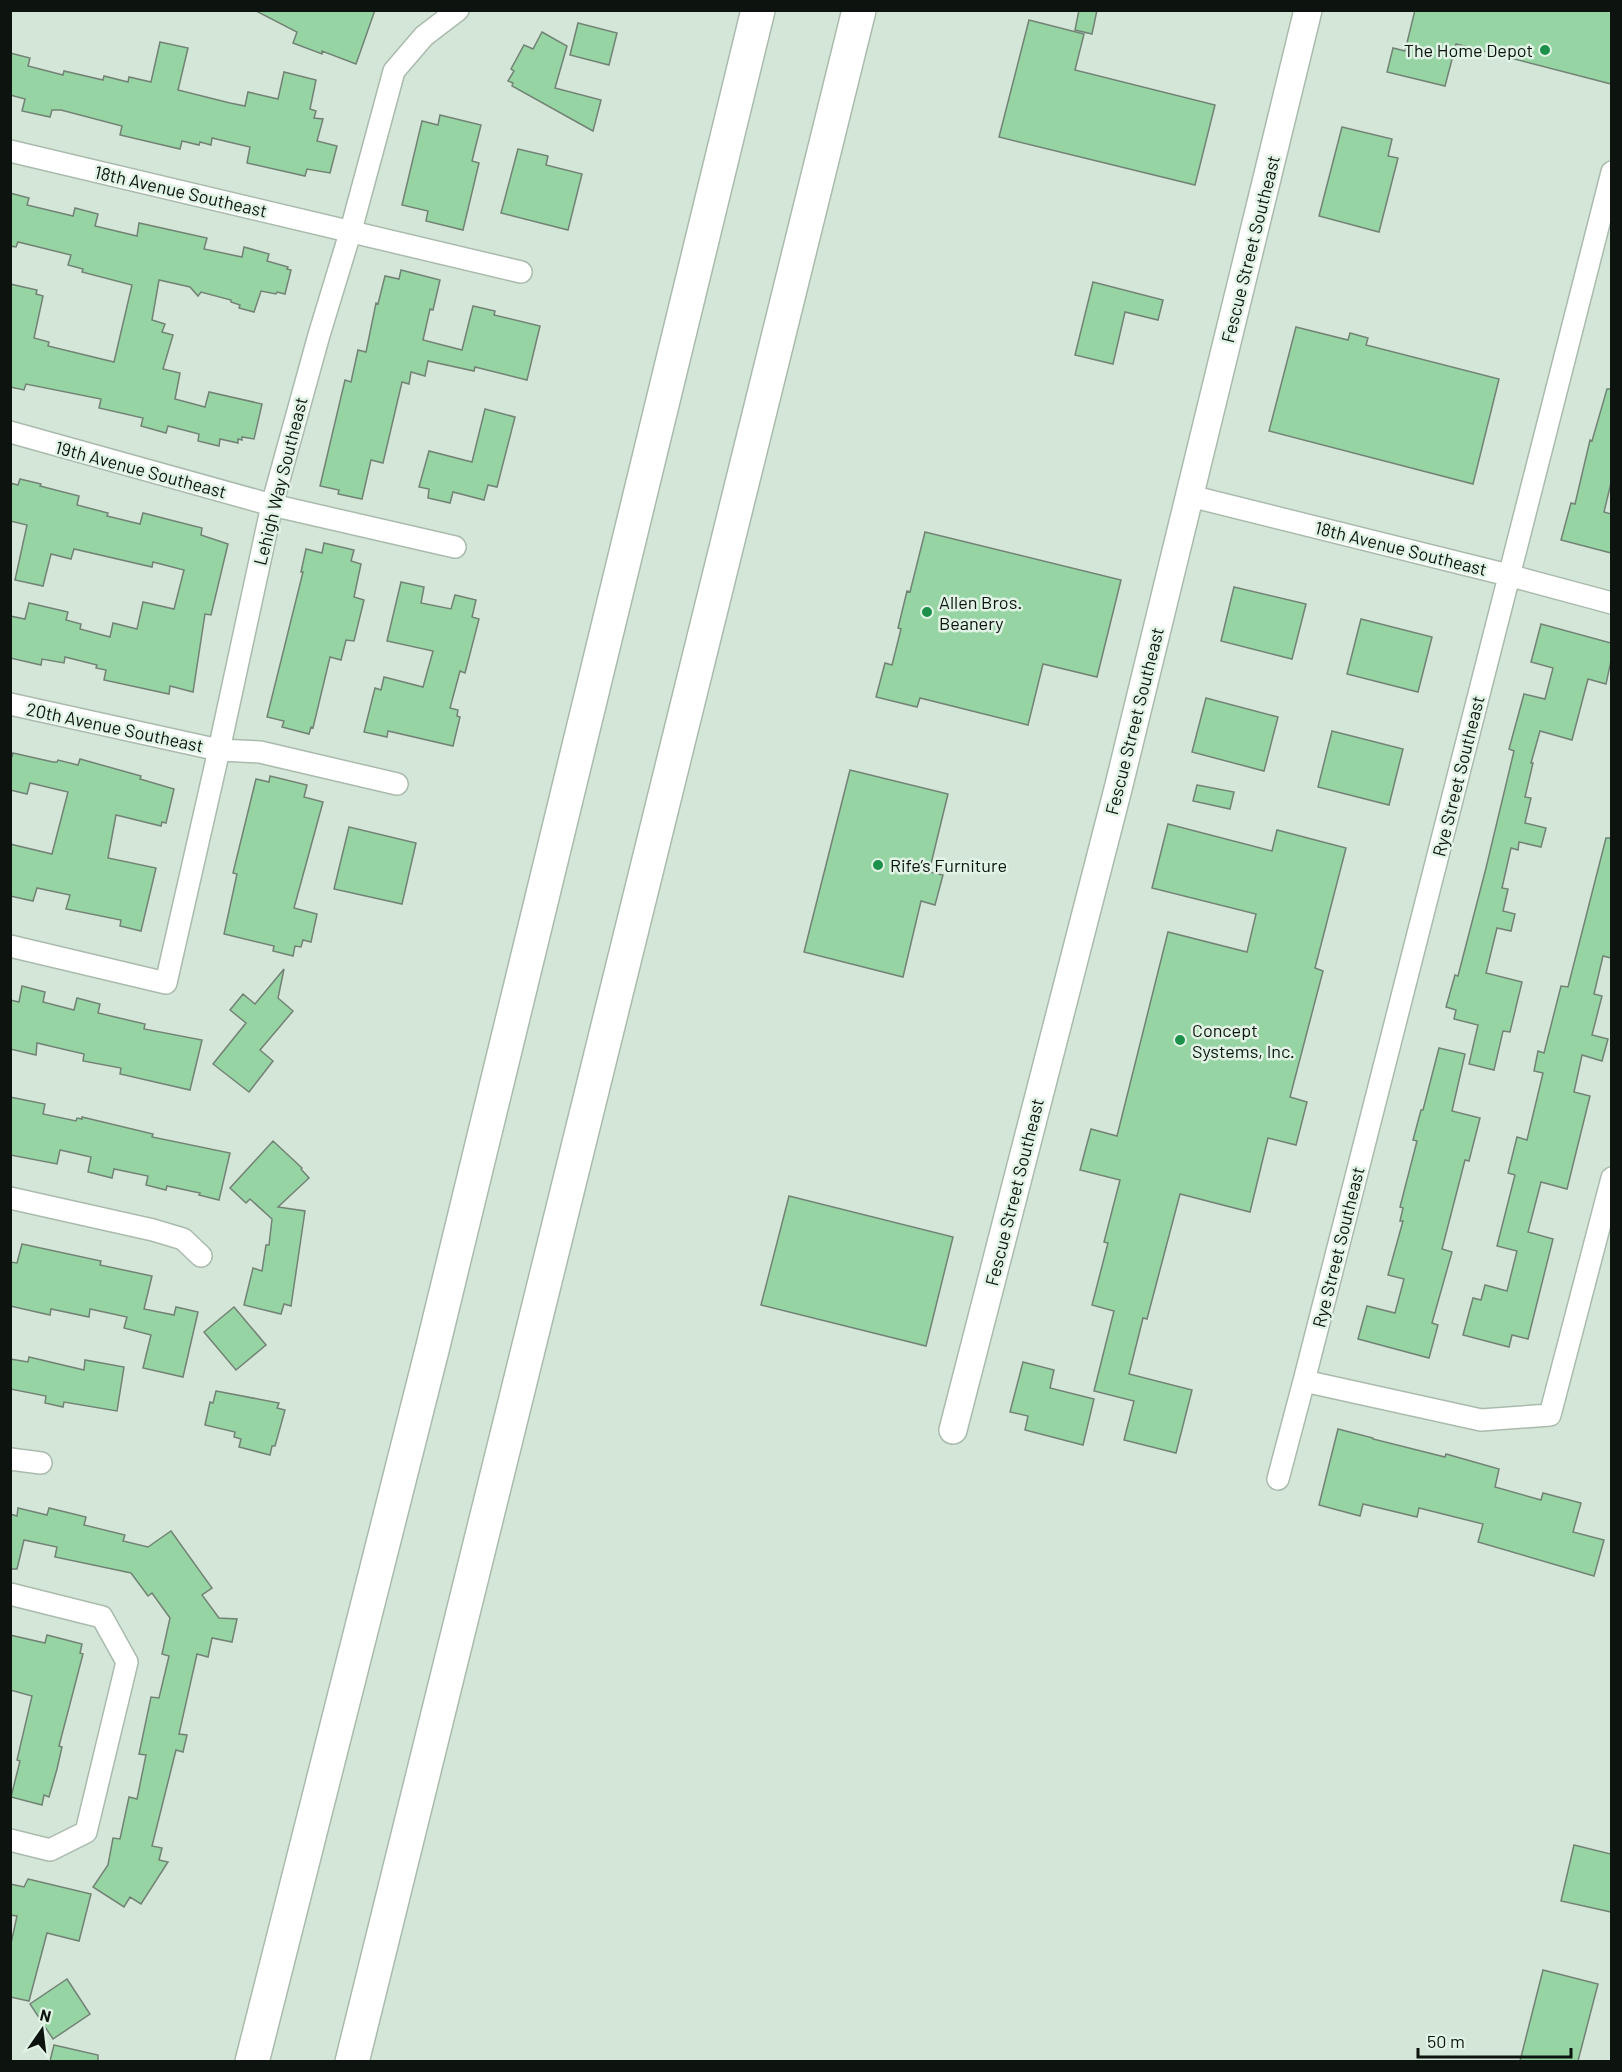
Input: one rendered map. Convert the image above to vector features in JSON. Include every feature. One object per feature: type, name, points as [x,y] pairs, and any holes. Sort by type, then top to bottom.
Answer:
[{"type":"highway","points":[[252,2061],[435,1334],[756,10]]},
{"type":"highway","points":[[352,2061],[859,10]]},
{"type":"street","name":"Lehigh Way Southeast","points":[[10,946],[166,983],[272,505],[319,335],[351,231],[394,71],[424,36],[458,10]]},
{"type":"street","name":"Fescue Street Southeast","points":[[953,1431],[1119,785],[1308,10]]},
{"type":"street","name":"18th Avenue Southeast","points":[[10,151],[521,272]]},
{"type":"street","name":"Rye Street Southeast","points":[[1278,1479],[1611,172]]},
{"type":"street","name":"19th Avenue Southeast","points":[[10,432],[272,505],[455,547]]},
{"type":"street","name":"18th Avenue Southeast","points":[[1190,496],[1611,603]]},
{"type":"street","name":"20th Avenue Southeast","points":[[10,704],[219,750],[260,752],[397,784]]},
{"type":"street","points":[[1304,1381],[1481,1420],[1550,1414],[1611,1178]]},
{"type":"street","points":[[10,1198],[153,1230],[183,1239],[201,1256]]},
{"type":"street","points":[[10,1459],[40,1463]]},
{"type":"street","points":[[10,1594],[102,1617],[127,1662],[86,1832],[50,1850],[10,1840]]},
{"type":"building","points":[[254,10],[375,10],[356,64],[293,43],[297,32]]},
{"type":"building","points":[[1079,10],[1097,10],[1092,34],[1075,30]]},
{"type":"building","name":"The Home Depot","points":[[1415,10],[1611,10],[1611,84],[1456,44],[1445,86],[1387,72],[1393,48],[1405,51]]},
{"type":"building","points":[[1029,20],[1084,34],[1075,70],[1215,105],[1195,185],[999,137]]},
{"type":"building","points":[[578,23],[617,33],[609,65],[570,55]]},
{"type":"building","points":[[542,32],[567,46],[555,88],[601,100],[593,131],[512,86],[513,83],[508,81],[514,71],[511,69],[524,45],[533,49]]},
{"type":"building","points":[[160,42],[188,48],[178,90],[230,103],[245,106],[248,92],[278,99],[284,72],[316,80],[310,109],[316,111],[314,118],[323,119],[317,141],[337,146],[330,173],[307,169],[305,176],[247,163],[250,147],[212,138],[211,145],[182,141],[180,149],[120,135],[122,126],[61,110],[52,110],[50,117],[22,111],[25,99],[10,95],[10,53],[30,58],[28,66],[63,75],[64,71],[103,80],[104,76],[128,82],[129,77],[151,82]]},
{"type":"building","points":[[440,115],[481,125],[472,161],[479,163],[463,230],[426,221],[428,211],[402,205],[422,121],[438,125]]},
{"type":"building","points":[[1342,127],[1392,139],[1388,156],[1398,158],[1379,232],[1319,216]]},
{"type":"building","points":[[518,149],[548,156],[546,165],[582,174],[568,230],[501,213]]},
{"type":"building","points":[[10,193],[29,198],[27,205],[73,216],[75,208],[98,214],[95,226],[137,236],[139,223],[207,238],[204,249],[242,257],[244,247],[269,254],[267,261],[291,270],[285,294],[261,291],[254,312],[239,308],[240,305],[231,300],[201,292],[198,296],[190,287],[159,280],[152,320],[165,324],[162,332],[173,335],[163,369],[180,373],[175,399],[205,407],[209,392],[262,404],[254,439],[242,437],[242,440],[238,439],[238,443],[220,439],[219,446],[198,441],[199,434],[168,426],[166,433],[141,426],[143,418],[99,408],[101,399],[26,384],[24,390],[10,387],[10,284],[37,290],[36,294],[43,296],[34,338],[49,342],[48,346],[114,362],[132,285],[82,272],[83,269],[68,265],[71,255],[18,242],[16,247],[10,246]]},
{"type":"building","points":[[401,270],[440,280],[423,340],[462,350],[473,306],[495,311],[494,315],[540,326],[527,380],[475,367],[474,371],[428,361],[425,376],[411,372],[409,384],[402,382],[383,463],[371,460],[362,499],[338,494],[339,490],[320,486],[345,380],[351,382],[358,350],[366,352],[376,303],[378,304],[385,276],[399,279]]},
{"type":"building","points":[[1093,282],[1163,300],[1158,320],[1125,312],[1113,364],[1075,355]]},
{"type":"building","points":[[1296,327],[1348,340],[1350,333],[1368,338],[1366,345],[1499,379],[1473,484],[1269,431]]},
{"type":"building","points":[[1607,389],[1611,389],[1611,483],[1604,512],[1611,514],[1611,553],[1561,540],[1571,503],[1575,504],[1590,440],[1592,441]]},
{"type":"building","points":[[485,409],[515,417],[497,487],[488,485],[484,500],[453,492],[450,503],[428,498],[429,489],[419,487],[429,451],[472,462]]},
{"type":"building","points":[[20,479],[79,496],[77,505],[108,513],[107,516],[140,524],[143,513],[202,528],[201,535],[228,544],[211,615],[205,614],[193,692],[170,686],[169,694],[104,680],[106,670],[96,668],[97,665],[65,657],[64,663],[42,659],[41,665],[10,658],[10,616],[25,619],[29,603],[68,612],[66,620],[81,624],[80,629],[110,637],[113,623],[137,629],[143,602],[174,609],[184,570],[153,562],[152,567],[74,549],[71,559],[51,554],[43,586],[15,580],[27,525],[10,521],[10,483],[18,485]]},
{"type":"building","points":[[925,532],[1121,580],[1097,677],[1043,664],[1028,725],[920,698],[917,707],[876,697],[885,663],[892,665],[907,591],[910,592]]},
{"type":"building","points":[[324,543],[354,550],[351,561],[361,564],[354,597],[364,600],[354,641],[346,640],[341,660],[330,657],[313,728],[311,727],[309,734],[282,727],[284,721],[267,717],[303,572],[301,572],[306,549],[322,553]]},
{"type":"building","points":[[401,582],[424,587],[421,603],[451,609],[455,595],[476,600],[472,617],[479,619],[465,673],[460,671],[450,708],[458,710],[457,716],[460,717],[453,746],[388,731],[387,737],[364,732],[375,688],[381,690],[384,677],[423,687],[433,651],[387,641]]},
{"type":"building","points":[[1234,587],[1306,604],[1292,659],[1221,641]]},
{"type":"building","points":[[1361,619],[1432,637],[1418,692],[1347,674]]},
{"type":"building","points":[[1541,624],[1611,643],[1611,661],[1606,684],[1588,679],[1572,740],[1540,731],[1525,797],[1531,798],[1525,823],[1546,828],[1541,847],[1519,842],[1518,850],[1511,848],[1502,888],[1508,889],[1503,911],[1515,914],[1511,931],[1497,928],[1486,973],[1522,982],[1510,1032],[1503,1031],[1494,1070],[1469,1064],[1478,1025],[1454,1019],[1456,1010],[1446,1007],[1455,975],[1458,976],[1486,868],[1514,751],[1509,749],[1524,694],[1545,699],[1553,668],[1531,662]]},
{"type":"building","points":[[1206,698],[1278,717],[1264,771],[1192,752]]},
{"type":"building","points":[[1332,731],[1403,749],[1389,805],[1318,787]]},
{"type":"building","points":[[13,753],[78,765],[80,759],[141,776],[140,779],[174,789],[166,823],[162,822],[161,826],[116,815],[108,858],[156,868],[141,931],[120,926],[121,920],[66,909],[70,895],[37,888],[33,901],[10,896],[10,844],[52,854],[68,792],[30,783],[27,794],[10,790],[10,762]]},
{"type":"building","points":[[850,770],[948,794],[929,872],[943,875],[935,905],[921,901],[903,977],[804,952]]},
{"type":"building","points":[[270,776],[307,785],[304,797],[323,802],[294,908],[317,914],[311,942],[303,940],[301,947],[295,946],[293,956],[273,951],[274,946],[224,934],[237,874],[233,873],[256,779],[269,782]]},
{"type":"building","points":[[1197,785],[1234,792],[1230,809],[1193,801]]},
{"type":"building","points":[[1168,824],[1272,851],[1277,830],[1346,848],[1315,968],[1323,971],[1290,1097],[1307,1102],[1296,1145],[1268,1138],[1250,1212],[1180,1194],[1147,1319],[1143,1318],[1129,1374],[1192,1390],[1176,1453],[1124,1440],[1134,1401],[1094,1391],[1114,1311],[1092,1305],[1108,1243],[1104,1242],[1120,1180],[1080,1170],[1091,1129],[1117,1136],[1168,932],[1247,952],[1256,914],[1152,888]]},
{"type":"building","points":[[349,827],[416,843],[402,904],[334,889]]},
{"type":"building","points":[[1606,838],[1611,838],[1611,958],[1603,956],[1594,994],[1602,996],[1592,1035],[1608,1039],[1602,1061],[1582,1055],[1574,1092],[1590,1096],[1567,1189],[1541,1182],[1528,1232],[1553,1239],[1528,1339],[1512,1335],[1509,1347],[1463,1335],[1473,1298],[1481,1300],[1485,1285],[1507,1291],[1517,1251],[1497,1246],[1515,1175],[1508,1173],[1517,1137],[1527,1140],[1543,1073],[1534,1071],[1538,1051],[1544,1053],[1561,986],[1568,987]]},
{"type":"building","points":[[284,969],[278,998],[293,1011],[260,1050],[273,1061],[249,1092],[213,1064],[246,1023],[230,1010],[243,994],[255,1004]]},
{"type":"building","points":[[22,986],[45,992],[43,1002],[74,1010],[77,998],[100,1004],[98,1013],[145,1024],[144,1029],[202,1040],[190,1090],[120,1074],[121,1068],[83,1061],[84,1054],[37,1043],[36,1055],[10,1049],[10,1000],[19,1002]]},
{"type":"building","points":[[1439,1048],[1465,1054],[1452,1111],[1480,1118],[1469,1161],[1465,1160],[1442,1249],[1452,1252],[1432,1323],[1438,1325],[1429,1358],[1358,1339],[1367,1306],[1395,1313],[1404,1279],[1388,1275],[1403,1221],[1400,1221],[1403,1208],[1400,1207],[1417,1141],[1413,1140]]},
{"type":"building","points":[[10,1097],[45,1104],[43,1114],[76,1121],[77,1118],[82,1119],[82,1117],[153,1134],[152,1137],[230,1153],[219,1200],[199,1195],[200,1193],[167,1186],[166,1190],[146,1185],[148,1176],[114,1169],[112,1178],[88,1172],[91,1157],[60,1150],[57,1164],[10,1155]]},
{"type":"building","points":[[273,1141],[302,1168],[309,1178],[278,1207],[305,1211],[291,1306],[284,1304],[281,1314],[244,1305],[253,1268],[262,1271],[266,1245],[269,1245],[272,1219],[250,1199],[246,1203],[230,1188]]},
{"type":"building","points":[[789,1196],[953,1237],[926,1346],[761,1305]]},
{"type":"building","points":[[22,1244],[101,1261],[100,1265],[152,1276],[144,1309],[174,1315],[176,1307],[198,1312],[183,1377],[143,1368],[151,1335],[124,1328],[127,1317],[90,1309],[89,1317],[51,1309],[50,1315],[10,1306],[10,1262],[17,1263]]},
{"type":"building","points":[[234,1307],[266,1345],[236,1370],[204,1332]]},
{"type":"building","points":[[29,1357],[84,1370],[85,1360],[124,1367],[117,1411],[64,1402],[63,1407],[45,1403],[46,1396],[10,1389],[10,1359],[28,1362]]},
{"type":"building","points":[[1023,1362],[1054,1370],[1050,1388],[1094,1399],[1083,1445],[1025,1430],[1028,1416],[1010,1412]]},
{"type":"building","points":[[216,1391],[279,1403],[277,1408],[285,1410],[275,1446],[272,1446],[270,1455],[239,1447],[241,1439],[234,1437],[235,1432],[205,1425],[210,1402],[213,1403]]},
{"type":"building","points":[[1338,1429],[1499,1469],[1495,1487],[1541,1500],[1543,1493],[1581,1503],[1573,1532],[1604,1540],[1594,1576],[1478,1542],[1483,1524],[1419,1508],[1417,1517],[1363,1504],[1360,1516],[1319,1505]]},
{"type":"building","points":[[18,1508],[47,1515],[49,1508],[86,1517],[84,1525],[125,1535],[123,1541],[148,1547],[171,1531],[212,1588],[202,1595],[219,1618],[237,1619],[232,1642],[212,1638],[208,1657],[197,1654],[179,1734],[187,1735],[183,1752],[176,1750],[152,1846],[162,1848],[159,1860],[168,1862],[141,1904],[130,1897],[124,1907],[93,1887],[108,1865],[113,1838],[120,1839],[129,1797],[137,1799],[146,1755],[139,1754],[151,1697],[159,1698],[169,1656],[162,1654],[170,1618],[152,1593],[148,1596],[131,1573],[55,1557],[57,1547],[24,1540],[17,1569],[10,1569],[10,1514],[17,1516]]},
{"type":"building","points":[[10,1635],[45,1643],[47,1635],[82,1644],[80,1653],[83,1654],[59,1746],[62,1747],[57,1769],[49,1797],[44,1795],[42,1805],[11,1797],[32,1696],[10,1690]]},
{"type":"building","points":[[1574,1845],[1611,1854],[1611,1912],[1561,1901]]},
{"type":"building","points":[[28,1879],[91,1894],[79,1941],[47,1933],[29,2001],[10,1997],[10,1948],[17,1916],[10,1915],[10,1884],[24,1887]]},
{"type":"building","points":[[1543,1970],[1598,1984],[1578,2061],[1520,2061]]},
{"type":"building","points":[[67,1979],[90,2014],[53,2039],[30,2004]]},
{"type":"building","points":[[54,2045],[98,2055],[98,2061],[50,2061]]},
{"type":"place","name":"The Home Depot","points":[[1545,50]]},
{"type":"place","name":"Allen Bros. Beanery","points":[[927,612]]},
{"type":"place","name":"Rife’s Furniture","points":[[878,865]]},
{"type":"place","name":"Concept Systems, Inc.","points":[[1180,1040]]}]
